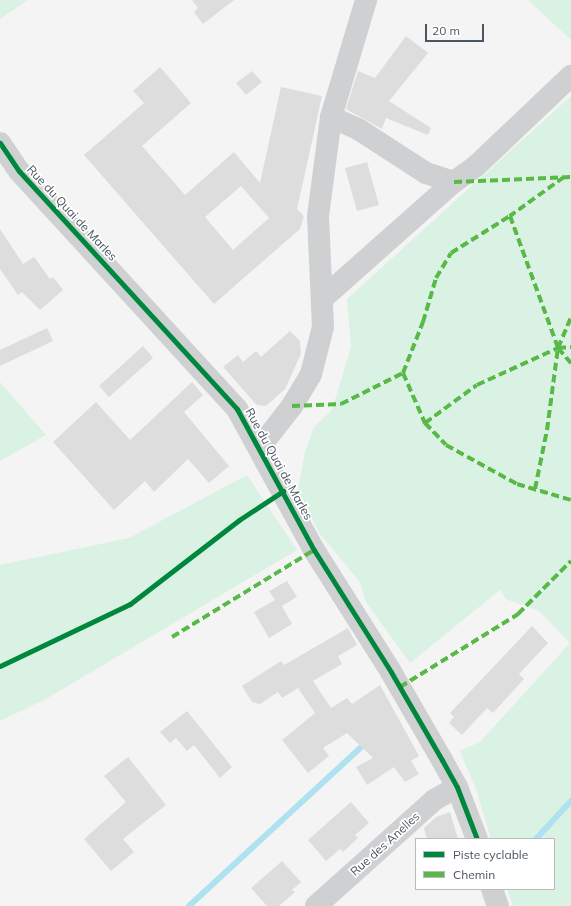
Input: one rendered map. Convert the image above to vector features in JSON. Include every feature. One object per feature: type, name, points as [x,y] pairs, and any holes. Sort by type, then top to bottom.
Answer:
[{"type":"street","points":[[260,448],[292,406],[311,374],[323,327],[318,216],[330,117],[366,0]]},
{"type":"street","points":[[322,299],[454,182],[476,166],[571,76]]},
{"type":"street","points":[[330,117],[358,129],[426,173],[454,182]]},
{"type":"street","name":"Rue du Quai de Marles","points":[[0,143],[19,171],[219,387],[237,409],[260,448],[314,550],[410,704],[457,787],[477,838]]},
{"type":"street","name":"Rue des Anelles","points":[[316,906],[434,800],[457,787]]},
{"type":"street","points":[[492,890],[498,906]]},
{"type":"green space","points":[[0,0],[28,0],[0,19]]},
{"type":"green space","points":[[528,0],[571,0],[571,40]]},
{"type":"green space","points":[[571,96],[571,906],[513,906],[507,890],[555,890],[555,838],[491,838],[476,789],[460,751],[480,742],[570,643],[539,611],[506,599],[500,590],[410,663],[366,602],[360,582],[320,534],[298,491],[305,452],[314,427],[332,410],[351,347],[347,299]]},
{"type":"green space","points":[[0,382],[46,435],[0,461]]},
{"type":"green space","points":[[247,475],[297,550],[46,699],[0,721],[0,565],[129,538]]},
{"type":"building","points":[[192,0],[234,0],[203,24],[194,12],[198,8]]},
{"type":"building","points":[[406,36],[428,53],[389,101],[431,128],[428,135],[386,118],[382,129],[346,109],[358,71],[375,78]]},
{"type":"building","points":[[160,67],[191,103],[142,146],[185,195],[234,152],[260,183],[281,87],[322,96],[297,209],[304,216],[300,229],[214,304],[84,155],[144,103],[133,91]],"holes":[[[241,186],[269,218],[233,250],[205,217]]]},
{"type":"building","points":[[252,71],[262,82],[246,95],[236,83]]},
{"type":"building","points":[[367,162],[379,205],[357,211],[345,168]]},
{"type":"building","points":[[0,229],[23,264],[34,257],[50,279],[53,277],[63,290],[40,310],[22,292],[18,295],[0,269]]},
{"type":"building","points":[[47,328],[53,341],[0,366],[0,350]]},
{"type":"building","points":[[290,331],[300,341],[301,354],[285,389],[266,406],[257,405],[223,367],[238,355],[243,362],[256,351],[261,357]]},
{"type":"building","points":[[143,346],[153,358],[109,397],[99,386]]},
{"type":"building","points":[[192,382],[203,395],[184,412],[229,466],[209,483],[188,459],[154,492],[145,481],[114,510],[53,442],[96,402],[130,440]]},
{"type":"building","points":[[287,581],[297,597],[282,606],[292,624],[269,638],[254,612],[275,600],[269,591]]},
{"type":"building","points":[[532,626],[548,643],[519,674],[524,679],[493,713],[487,708],[462,735],[449,723],[454,717],[450,713]]},
{"type":"building","points":[[348,628],[357,645],[338,656],[342,664],[313,681],[331,708],[347,698],[352,704],[380,685],[419,756],[411,761],[419,774],[405,782],[394,767],[367,785],[356,767],[373,758],[347,733],[323,748],[329,756],[308,773],[282,740],[315,713],[298,688],[282,698],[278,692],[260,704],[252,702],[242,686],[281,661],[284,665]]},
{"type":"building","points":[[187,711],[232,767],[220,778],[194,745],[187,751],[176,738],[170,743],[160,732]]},
{"type":"building","points":[[128,757],[166,805],[123,839],[134,852],[111,871],[84,839],[126,802],[104,776]]},
{"type":"building","points":[[351,802],[369,823],[355,835],[358,838],[343,852],[340,849],[326,861],[308,840]]},
{"type":"building","points":[[450,812],[458,838],[427,838],[424,828],[436,817]]},
{"type":"building","points":[[282,861],[301,882],[292,890],[295,892],[279,906],[267,906],[251,888]]},
{"type":"waterway","points":[[189,906],[367,742]]},
{"type":"waterway","points":[[537,838],[571,801]]},
{"type":"marked path","points":[[564,177],[510,216],[558,348],[571,363]]},
{"type":"marked path","points":[[454,182],[571,177]]},
{"type":"marked path","points":[[292,406],[341,404],[403,373],[423,322],[436,278],[451,253],[510,216]]},
{"type":"marked path","points":[[535,489],[547,430],[558,348],[571,318]]},
{"type":"marked path","points":[[425,423],[477,385],[558,348],[571,347]]},
{"type":"marked path","points":[[403,373],[425,423],[446,445],[517,484],[571,500]]},
{"type":"marked path","points":[[172,637],[314,550]]},
{"type":"marked path","points":[[400,687],[518,614],[571,561]]},
{"type":"cycle path","points":[[0,143],[19,171],[237,409],[314,550],[391,672],[442,760],[457,787],[477,838]]},
{"type":"cycle path","points":[[0,666],[130,604],[239,520],[283,491]]}]
